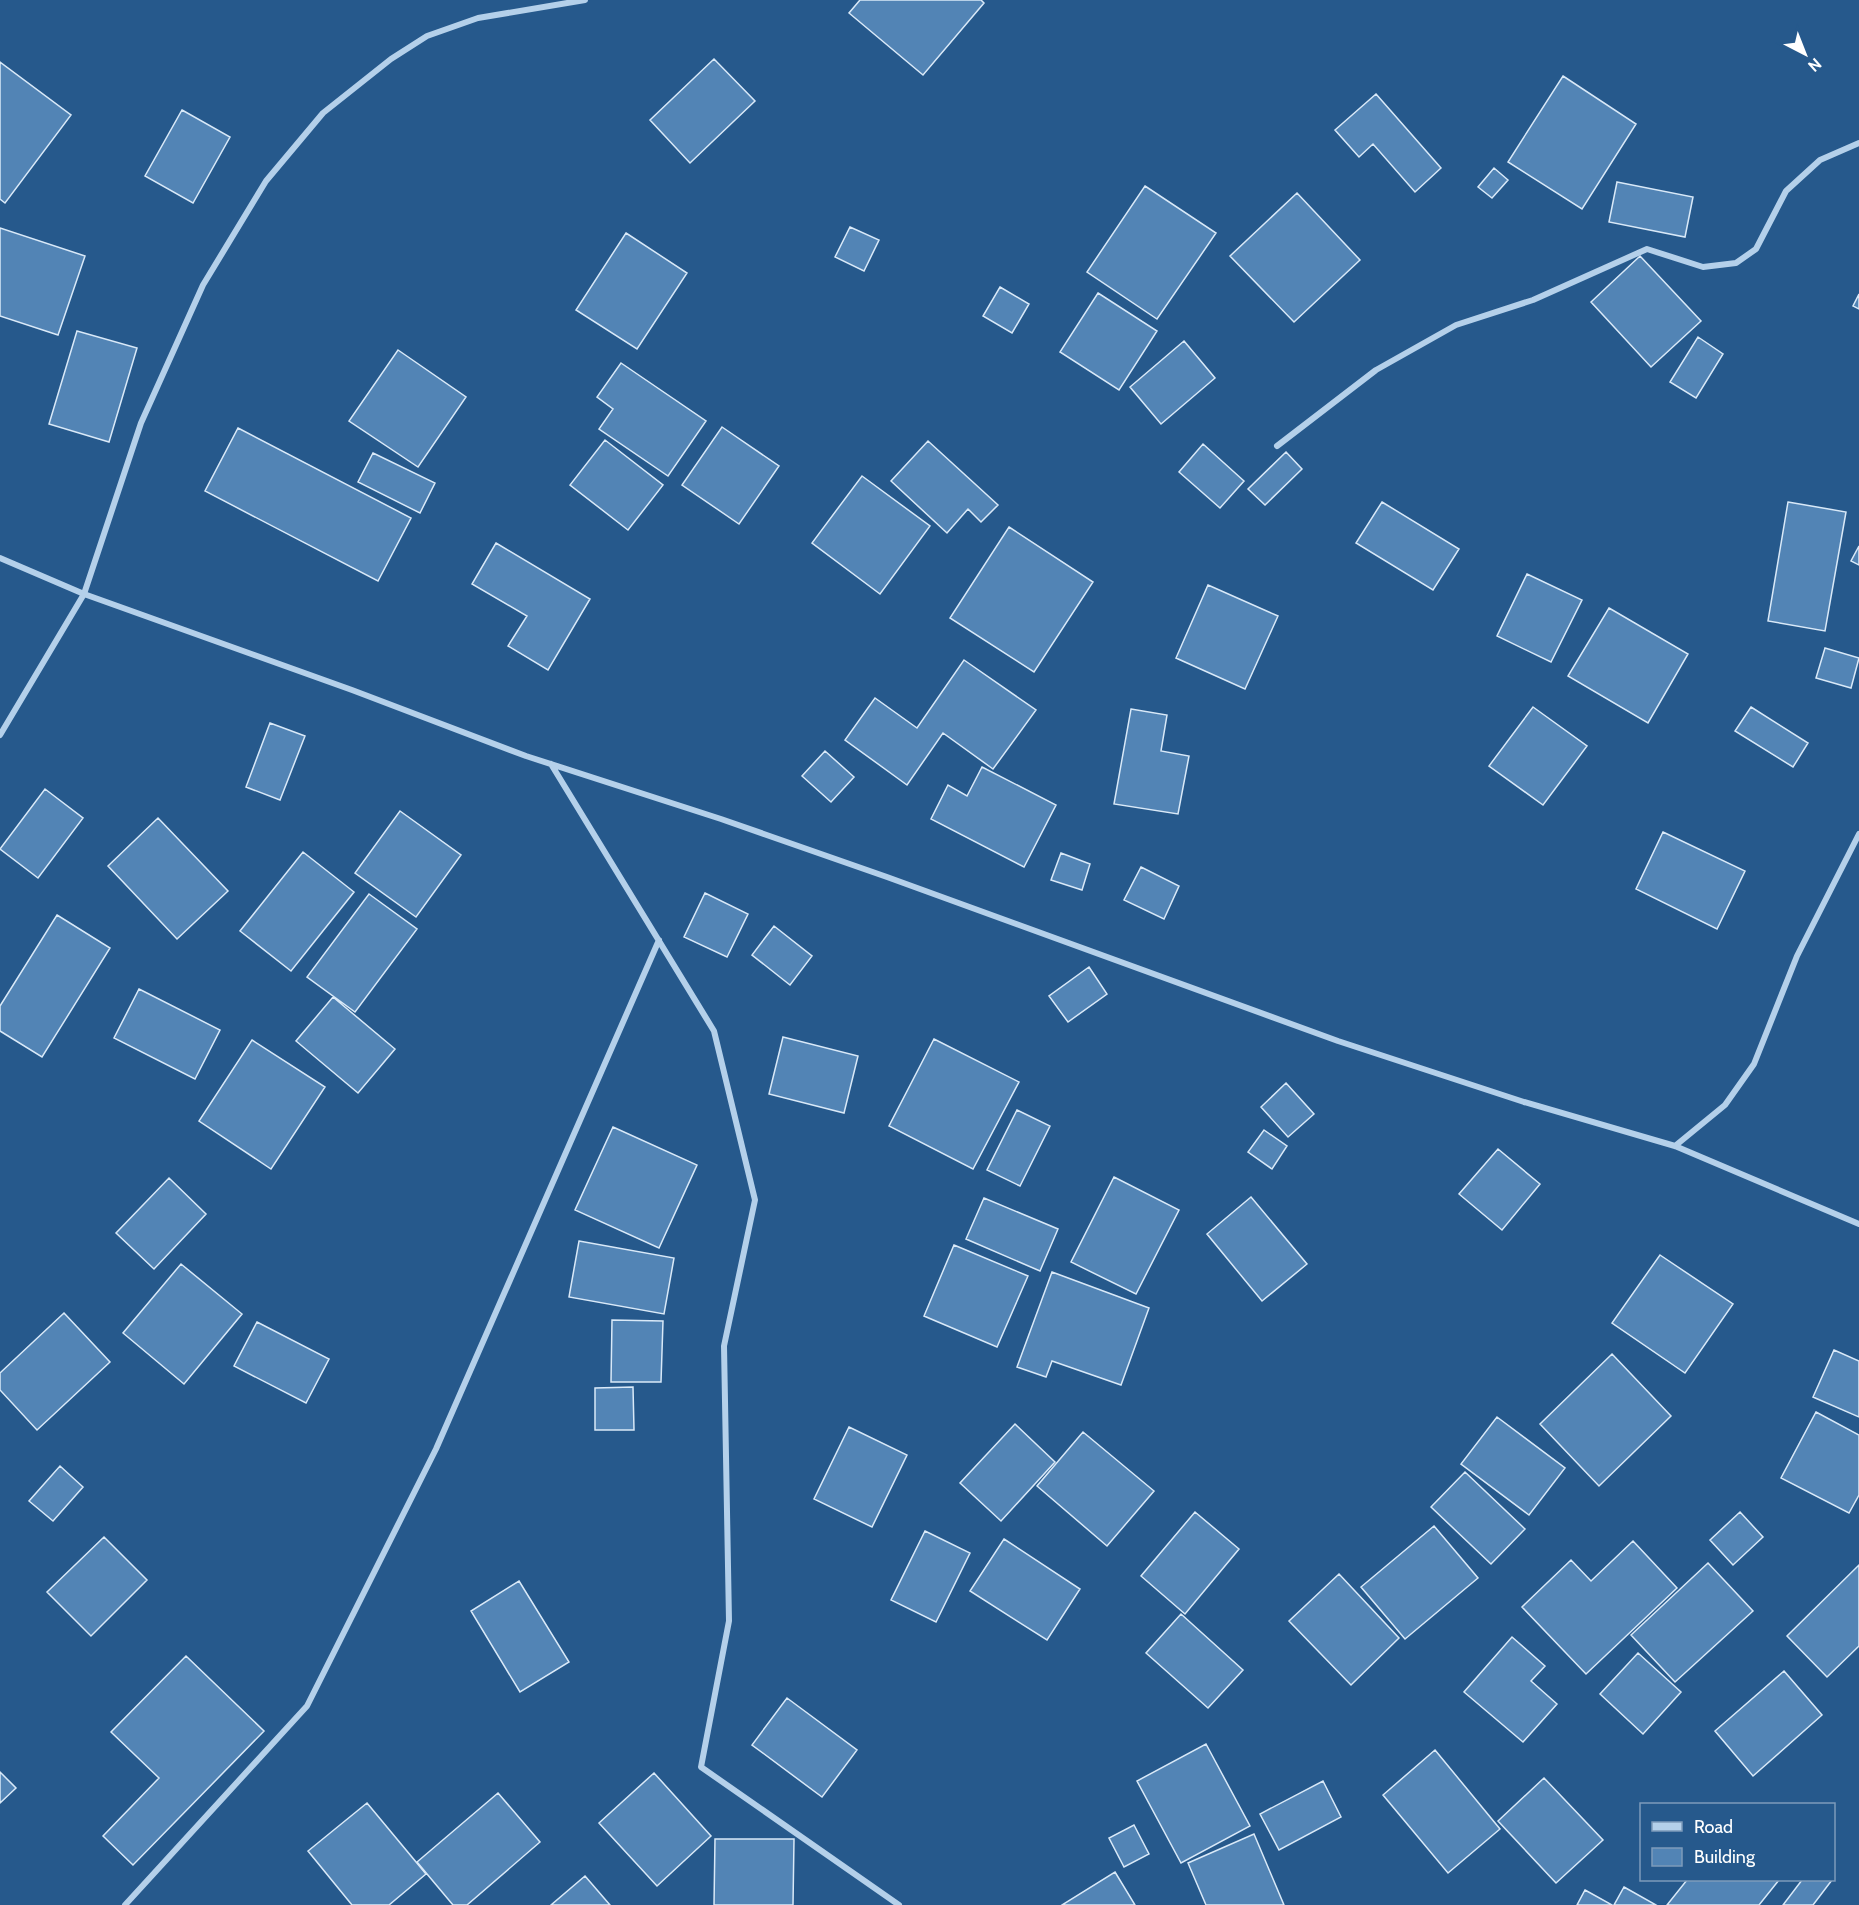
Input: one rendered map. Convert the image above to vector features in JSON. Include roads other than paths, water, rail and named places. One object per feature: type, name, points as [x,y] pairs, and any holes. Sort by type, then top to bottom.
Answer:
[{"type":"street","points":[[0,735],[84,594],[141,423],[203,285],[266,181],[323,113],[391,59],[427,36],[478,18],[585,0]]},
{"type":"street","points":[[1277,446],[1376,370],[1456,325],[1533,300],[1647,249],[1702,267],[1736,263],[1756,249],[1786,191],[1820,160],[1859,143]]},
{"type":"street","points":[[0,558],[84,594],[550,764],[721,819],[887,877],[1338,1041],[1524,1102],[1675,1146],[1859,1224]]},
{"type":"street","points":[[550,764],[714,1031],[755,1200],[724,1346],[729,1621],[701,1767],[899,1905]]},
{"type":"street","points":[[1675,1146],[1725,1105],[1754,1064],[1797,956],[1859,834]]},
{"type":"street","points":[[125,1905],[307,1706],[436,1449],[659,940]]}]
